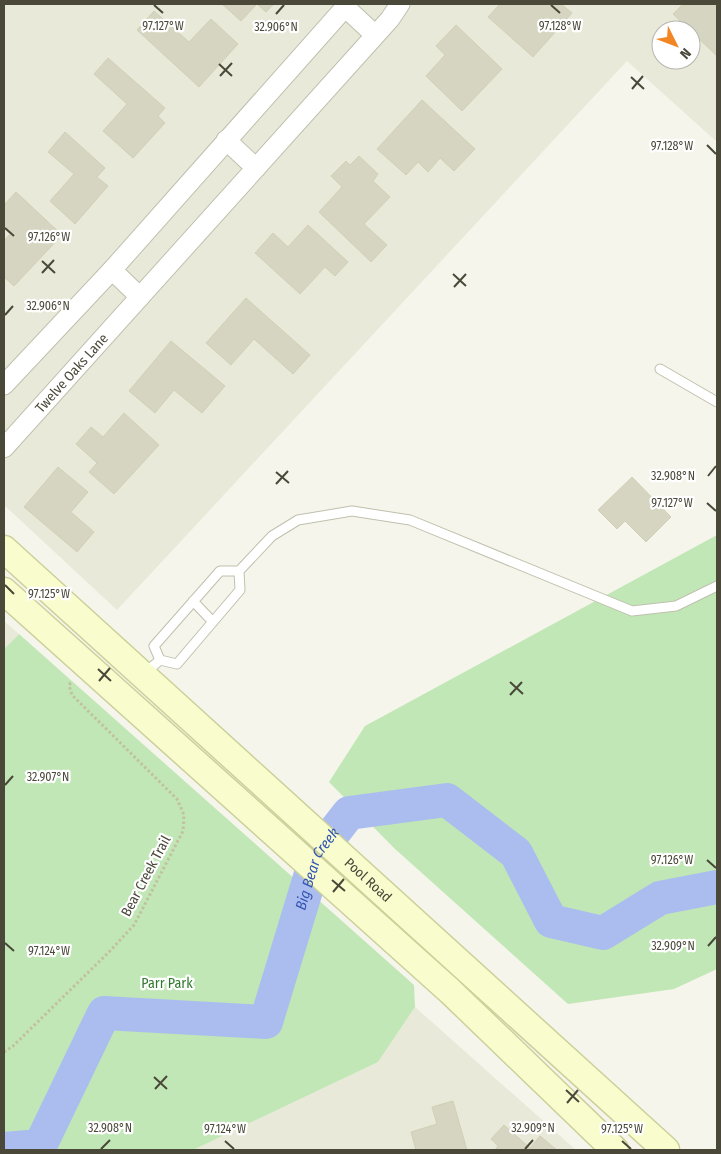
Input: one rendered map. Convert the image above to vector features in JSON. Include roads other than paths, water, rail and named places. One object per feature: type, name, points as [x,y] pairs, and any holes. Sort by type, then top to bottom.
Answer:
[{"type":"main road","name":"Pool Road","points":[[4,549],[151,668],[258,780],[666,1150]]},
{"type":"main road","name":"Pool Road","points":[[4,591],[451,992],[615,1150]]},
{"type":"main road","points":[[122,697],[151,668]]},
{"type":"street","name":"Twelve Oaks Lane","points":[[4,448],[390,19],[400,4]]},
{"type":"street","points":[[4,386],[112,270],[346,6],[375,35]]},
{"type":"street","points":[[226,140],[256,168]]},
{"type":"street","points":[[112,270],[140,296]]},
{"type":"lane","points":[[660,369],[717,402]]},
{"type":"lane","points":[[239,571],[220,571],[154,646],[151,668],[177,664],[240,590],[239,571],[272,536],[298,520],[352,511],[410,520],[632,611],[676,606],[717,586]]},
{"type":"lane","points":[[193,601],[213,622]]},
{"type":"waterway","name":"Big Bear Creek","points":[[4,1149],[40,1146],[104,1013],[266,1022],[317,854],[349,813],[447,800],[516,853],[551,921],[603,933],[660,898],[717,887]]},
{"type":"park label","name":"Parr Park","points":[[167,983]]}]
